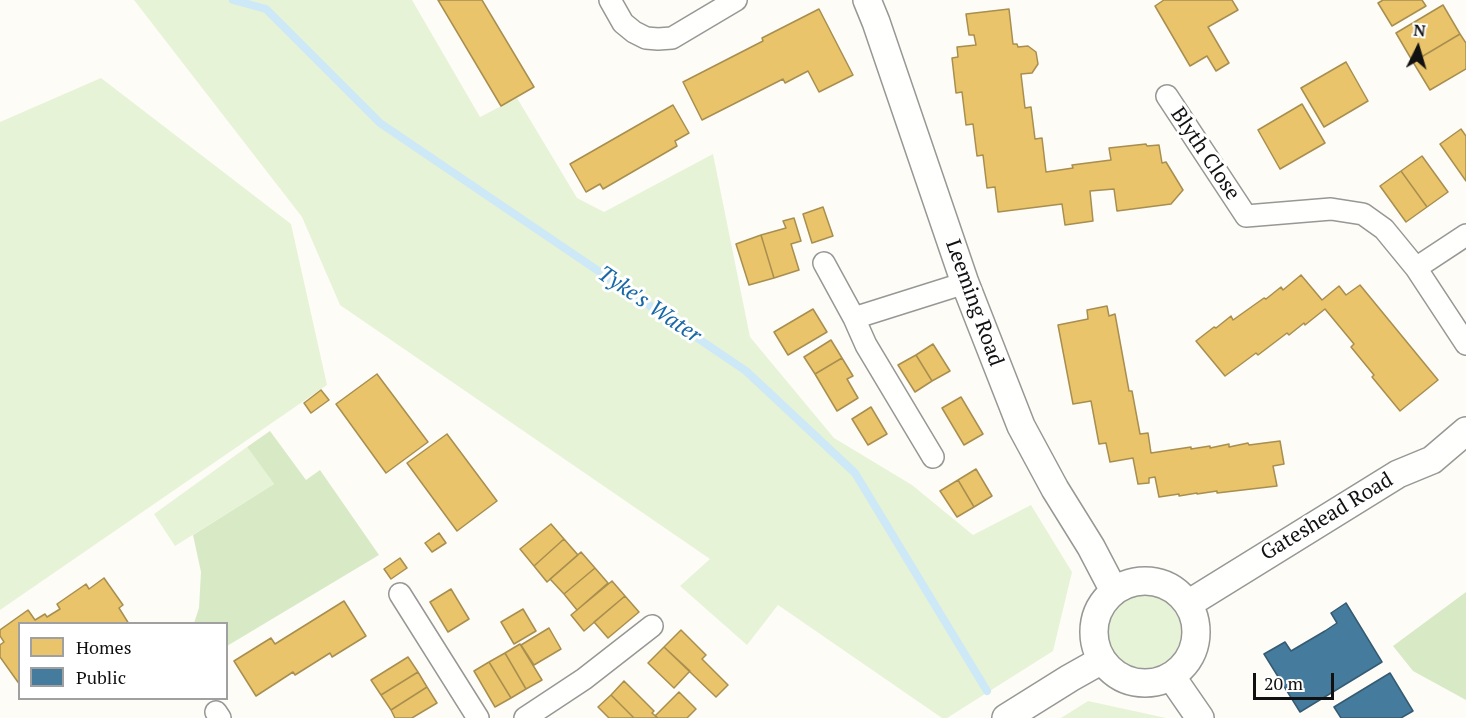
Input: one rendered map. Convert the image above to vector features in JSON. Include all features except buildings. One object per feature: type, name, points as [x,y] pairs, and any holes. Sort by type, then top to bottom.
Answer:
[{"type":"street","points":[[610,0],[624,23],[634,32],[646,38],[658,39],[672,38],[736,0]]},
{"type":"street","name":"Leeming Road","points":[[867,0],[965,283],[1021,426],[1114,591]]},
{"type":"street","name":"Blyth Close","points":[[1167,96],[1246,216],[1330,209],[1363,214],[1384,229],[1416,268],[1466,344]]},
{"type":"street","points":[[1416,268],[1466,235]]},
{"type":"street","points":[[824,263],[866,345],[933,457]]},
{"type":"street","points":[[854,318],[965,283]]},
{"type":"street","name":"Gateshead Road","points":[[1188,604],[1398,474],[1432,460],[1466,431]]},
{"type":"street","points":[[1154,582],[1176,592],[1188,604],[1196,630],[1195,643],[1190,656],[1171,676],[1157,682],[1141,683],[1126,680],[1112,672],[1102,660],[1095,646],[1093,631],[1096,615],[1103,602],[1114,591],[1129,583],[1154,582]]},
{"type":"street","points":[[400,594],[478,718]]},
{"type":"street","points":[[525,718],[584,679],[652,626]]},
{"type":"street","points":[[1006,718],[1102,660]]},
{"type":"street","points":[[1171,676],[1200,718]]},
{"type":"green space","points":[[134,0],[412,0],[480,117],[517,98],[577,198],[604,212],[713,154],[750,337],[834,438],[912,485],[973,535],[1031,505],[1072,572],[1053,651],[947,718],[942,718],[778,605],[747,645],[680,586],[710,559],[340,305],[302,217]]},
{"type":"green space","points":[[101,78],[291,224],[327,385],[0,610],[0,122]]},
{"type":"green space","points":[[270,431],[306,480],[320,470],[379,555],[228,645],[228,622],[194,622],[199,608],[201,572],[193,535],[274,484],[247,447]]},
{"type":"green space","points":[[247,447],[274,484],[175,546],[154,514]]},
{"type":"green space","points":[[1466,592],[1466,700],[1413,671],[1393,646]]},
{"type":"green space","points":[[1144,595],[1158,598],[1170,606],[1178,618],[1181,632],[1178,646],[1170,658],[1158,666],[1144,669],[1130,666],[1118,658],[1110,646],[1107,632],[1110,618],[1118,606],[1130,598]]},
{"type":"green space","points":[[1088,701],[1166,718],[1061,718]]},
{"type":"waterway","name":"Tyke's Water","points":[[233,0],[266,9],[380,123],[746,371],[855,473],[987,691]]}]
